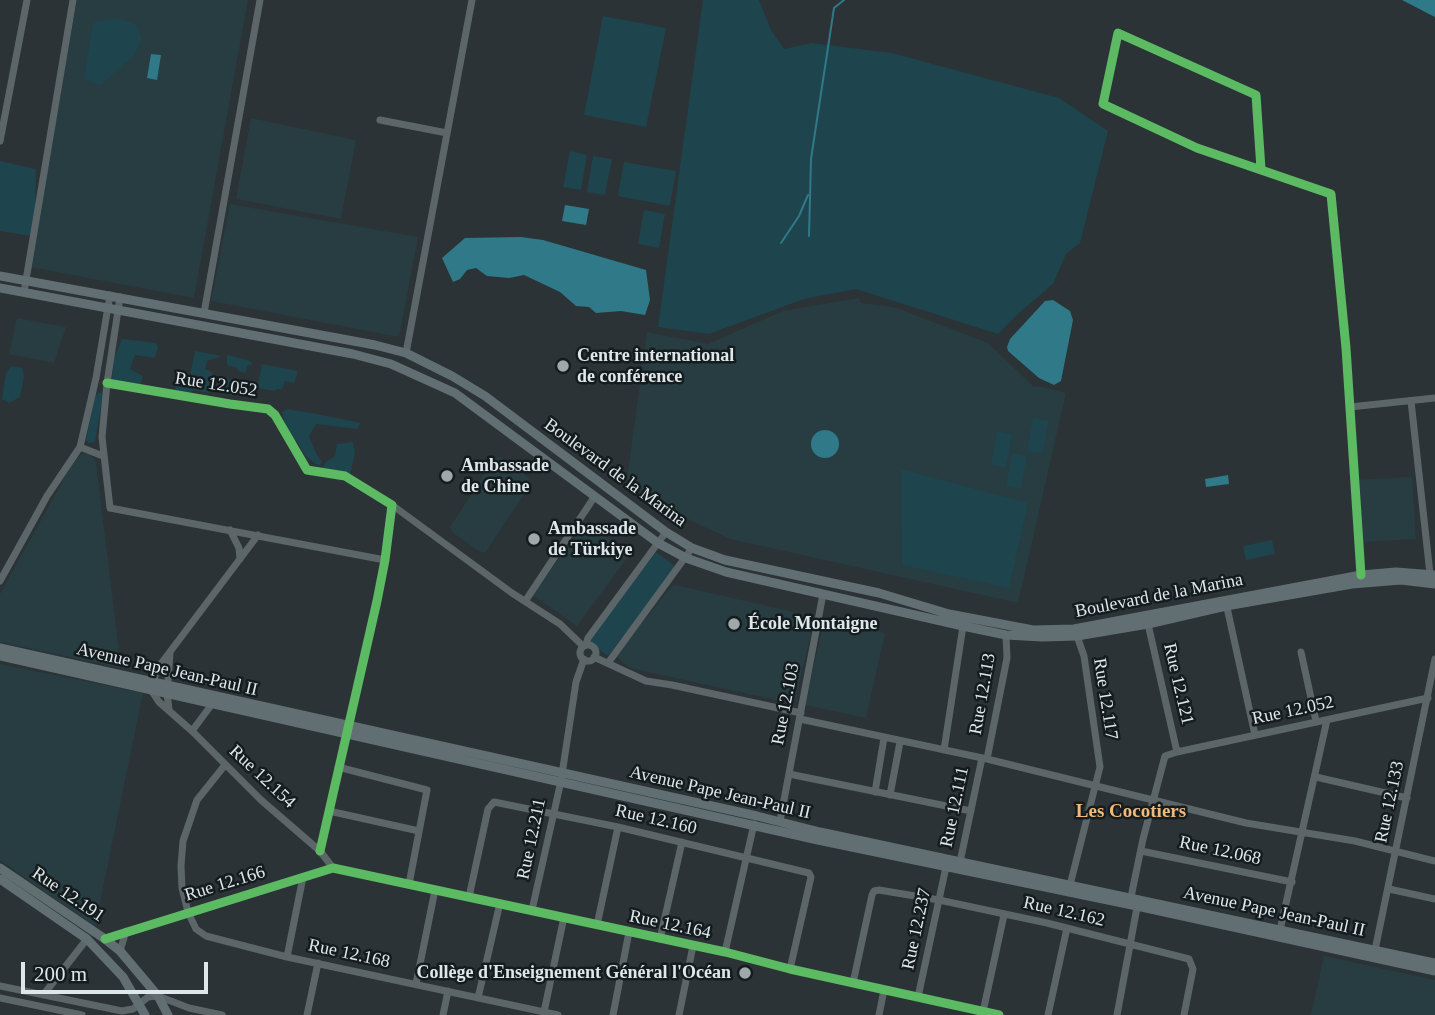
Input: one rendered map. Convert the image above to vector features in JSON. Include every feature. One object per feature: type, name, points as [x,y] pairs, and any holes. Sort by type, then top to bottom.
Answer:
[{"type":"main road","name":"Boulevard de la Marina","points":[[0,276],[406,353],[485,396],[666,532],[692,548],[712,556],[879,593],[949,614],[1033,629],[1074,629],[1226,603],[1361,575],[1396,572],[1432,574]]},
{"type":"main road","name":"Boulevard de la Marina","points":[[0,288],[353,354],[407,370],[455,393],[658,543],[686,558],[726,572],[1006,635],[1077,636],[1148,624],[1226,603],[1368,582],[1401,580],[1435,584]]},
{"type":"main road","name":"Avenue Pape Jean-Paul II","points":[[0,648],[168,690],[946,867],[1136,900],[1435,963]]},
{"type":"main road","name":"Avenue Pape Jean-Paul II","points":[[0,656],[152,686]]},
{"type":"main road","name":"Avenue Pape Jean-Paul II","points":[[168,690],[212,704],[348,730]]},
{"type":"main road","name":"Avenue Pape Jean-Paul II","points":[[561,778],[780,821],[1070,885],[1435,971]]},
{"type":"main road","name":"Rue 12.191","points":[[0,867],[120,951],[158,996],[168,1015]]},
{"type":"main road","name":"Rue 12.191","points":[[0,879],[87,939],[123,977],[145,1015]]},
{"type":"street","points":[[0,141],[27,0]]},
{"type":"street","points":[[23,292],[73,0]]},
{"type":"street","points":[[204,313],[260,0]]},
{"type":"street","points":[[406,353],[472,0]]},
{"type":"street","points":[[1261,169],[1256,94],[1118,33],[1103,104],[1197,148],[1331,194],[1350,407],[1361,575]]},
{"type":"street","points":[[380,121],[447,133]]},
{"type":"street","points":[[110,295],[113,309],[102,438],[110,508],[385,560]]},
{"type":"street","points":[[0,581],[47,496],[80,447],[113,309],[120,297]]},
{"type":"street","name":"Rue 12.052","points":[[94,388],[107,386],[268,408],[275,415],[307,470],[345,476],[392,505],[512,593],[560,624],[584,646]]},
{"type":"street","points":[[1350,407],[1435,398]]},
{"type":"street","points":[[1411,401],[1432,574]]},
{"type":"street","points":[[80,447],[103,456]]},
{"type":"street","points":[[526,600],[595,496]]},
{"type":"street","points":[[320,851],[385,560],[392,505]]},
{"type":"street","points":[[230,530],[239,548],[240,560]]},
{"type":"street","points":[[594,657],[590,660],[580,655],[588,638],[666,532]]},
{"type":"street","points":[[152,686],[157,669],[258,535]]},
{"type":"street","points":[[608,663],[692,548]]},
{"type":"street","name":"Rue 12.103","points":[[780,821],[824,594]]},
{"type":"street","points":[[1226,603],[1255,735]]},
{"type":"street","name":"Rue 12.121","points":[[1148,624],[1177,752]]},
{"type":"street","points":[[944,750],[963,626]]},
{"type":"street","name":"Rue 12.113","points":[[984,759],[1007,658],[1006,635]]},
{"type":"street","name":"Rue 12.117","points":[[1077,636],[1084,656],[1100,767],[1095,785]]},
{"type":"street","points":[[584,646],[594,648],[594,657]]},
{"type":"street","points":[[1301,652],[1316,721]]},
{"type":"street","points":[[169,709],[170,653]]},
{"type":"street","points":[[594,657],[646,681],[672,685],[900,742],[1095,785],[1246,823],[1355,841],[1435,861]]},
{"type":"street","name":"Rue 12.211","points":[[532,910],[561,778],[576,682],[584,659]]},
{"type":"street","name":"Rue 12.133","points":[[1375,950],[1435,659]]},
{"type":"street","name":"Rue 12.154","points":[[152,686],[159,702],[261,800],[320,851],[333,868]]},
{"type":"street","name":"Rue 12.052","points":[[1153,801],[1165,756],[1428,698]]},
{"type":"street","points":[[192,731],[212,704]]},
{"type":"street","points":[[1280,930],[1327,720]]},
{"type":"street","points":[[875,792],[884,738]]},
{"type":"street","points":[[890,795],[900,742]]},
{"type":"street","name":"Rue 12.111","points":[[960,862],[984,759]]},
{"type":"street","points":[[188,912],[181,877],[183,841],[197,800],[225,765]]},
{"type":"street","points":[[338,767],[427,790],[408,884]]},
{"type":"street","points":[[789,774],[971,811]]},
{"type":"street","points":[[1316,777],[1407,798]]},
{"type":"street","points":[[1070,885],[1095,785]]},
{"type":"street","points":[[1117,1015],[1136,900],[1141,851],[1153,801]]},
{"type":"street","name":"Rue 12.160","points":[[469,897],[488,809],[494,802],[618,827],[809,873],[811,877],[790,969]]},
{"type":"street","points":[[329,811],[419,831]]},
{"type":"street","points":[[725,952],[754,824]]},
{"type":"street","points":[[597,925],[618,827]]},
{"type":"street","points":[[660,939],[682,842]]},
{"type":"street","name":"Rue 12.068","points":[[1141,851],[1292,882]]},
{"type":"street","name":"Rue 12.237","points":[[918,997],[946,867]]},
{"type":"street","name":"Rue 12.166","points":[[105,939],[333,868]]},
{"type":"street","name":"Rue 12.164","points":[[333,868],[725,952],[999,1015]]},
{"type":"street","points":[[287,957],[303,877]]},
{"type":"street","points":[[1389,889],[1435,899]]},
{"type":"street","points":[[416,984],[435,890]]},
{"type":"street","name":"Rue 12.162","points":[[853,983],[874,891],[879,890],[1067,928],[1189,959],[1193,964],[1184,1015]]},
{"type":"street","points":[[478,998],[500,903]]},
{"type":"street","name":"Rue 12.168","points":[[188,912],[196,929],[206,936],[287,957],[558,1015]]},
{"type":"street","points":[[983,1012],[1004,915]]},
{"type":"street","points":[[544,1012],[565,917]]},
{"type":"street","points":[[1048,1015],[1067,928]]},
{"type":"street","points":[[120,951],[126,931]]},
{"type":"street","points":[[613,1015],[629,932]]},
{"type":"street","points":[[44,994],[87,939]]},
{"type":"street","points":[[679,1015],[693,946]]},
{"type":"street","points":[[307,1015],[318,963]]},
{"type":"street","points":[[0,986],[122,1011],[133,1009],[148,997],[158,996],[189,1008],[222,1015]]},
{"type":"street","points":[[879,1015],[884,990]]},
{"type":"street","points":[[443,1015],[448,991]]},
{"type":"street","points":[[0,998],[82,1015]]},
{"type":"street","points":[[946,1015],[948,1004]]},
{"type":"street","points":[[180,1015],[189,1008]]},
{"type":"shaded area","points":[[77,0],[248,0],[194,298],[30,267]]},
{"type":"shaded area","points":[[703,0],[759,0],[771,30],[784,49],[811,43],[892,53],[1059,98],[1108,131],[1080,243],[1066,254],[1053,284],[998,334],[856,289],[804,299],[709,334],[658,327]]},
{"type":"shaded area","points":[[1402,0],[1435,0],[1435,17],[1429,14]]},
{"type":"shaded area","points":[[603,16],[666,28],[646,127],[584,115]]},
{"type":"shaded area","points":[[118,18],[137,25],[142,39],[134,56],[100,85],[84,79],[93,23]]},
{"type":"shaded area","points":[[151,54],[161,55],[157,80],[147,78]]},
{"type":"shaded area","points":[[251,118],[356,140],[341,219],[236,199]]},
{"type":"shaded area","points":[[570,151],[587,155],[581,190],[563,187]]},
{"type":"shaded area","points":[[593,156],[612,159],[605,195],[587,192]]},
{"type":"shaded area","points":[[0,161],[36,169],[35,213],[31,236],[0,231]]},
{"type":"shaded area","points":[[624,162],[676,171],[670,206],[618,196]]},
{"type":"shaded area","points":[[230,204],[418,237],[399,337],[211,301]]},
{"type":"shaded area","points":[[565,205],[589,209],[586,225],[562,221]]},
{"type":"shaded area","points":[[644,210],[665,214],[659,248],[638,244]]},
{"type":"shaded area","points":[[521,237],[543,240],[646,270],[650,300],[645,315],[621,311],[596,313],[589,307],[576,306],[560,292],[524,275],[509,278],[487,276],[476,268],[467,270],[460,279],[453,282],[442,258],[465,238]]},
{"type":"shaded area","points":[[859,298],[861,303],[894,307],[988,343],[1034,387],[1066,393],[1018,603],[730,539],[675,513],[627,479],[647,332],[708,344],[783,311]]},
{"type":"shaded area","points":[[1053,300],[1070,311],[1073,320],[1061,381],[1054,385],[1039,378],[1008,351],[1007,347],[1010,339],[1045,301]]},
{"type":"shaded area","points":[[17,318],[66,327],[54,363],[9,354]]},
{"type":"shaded area","points":[[122,339],[156,343],[158,347],[155,358],[135,355],[130,369],[143,376],[140,387],[112,379],[114,359]]},
{"type":"shaded area","points":[[195,351],[222,356],[207,361],[205,369],[212,372],[209,393],[193,390],[190,394],[174,392],[176,386],[188,385]]},
{"type":"shaded area","points":[[227,355],[252,363],[247,366],[246,373],[238,371],[237,368],[227,365]]},
{"type":"shaded area","points":[[262,364],[298,371],[294,383],[285,381],[282,389],[275,391],[257,388]]},
{"type":"shaded area","points":[[11,366],[22,368],[24,376],[20,397],[9,403],[2,399],[6,373]]},
{"type":"shaded area","points":[[225,379],[240,381],[238,396],[222,394]]},
{"type":"shaded area","points":[[100,392],[103,396],[95,442],[89,443],[86,440],[95,396]]},
{"type":"shaded area","points":[[287,409],[361,423],[357,429],[316,424],[309,436],[322,462],[319,466],[305,456],[298,443],[289,436],[282,412]]},
{"type":"shaded area","points":[[1033,418],[1049,421],[1042,454],[1027,451]]},
{"type":"shaded area","points":[[825,430],[835,434],[839,444],[835,454],[825,458],[815,454],[811,444],[815,434]]},
{"type":"shaded area","points":[[997,431],[1012,434],[1006,468],[991,465]]},
{"type":"shaded area","points":[[353,442],[355,453],[350,475],[322,468],[335,456],[337,444]]},
{"type":"shaded area","points":[[84,453],[90,454],[96,462],[121,668],[0,642],[0,594],[75,459]]},
{"type":"shaded area","points":[[1012,453],[1027,456],[1021,489],[1006,486]]},
{"type":"shaded area","points":[[501,457],[529,478],[530,485],[486,552],[480,552],[452,532],[450,527],[495,458]]},
{"type":"shaded area","points":[[901,469],[1028,503],[1009,588],[902,565]]},
{"type":"shaded area","points":[[1228,475],[1229,484],[1206,487],[1205,479]]},
{"type":"shaded area","points":[[1412,477],[1416,539],[1360,542],[1355,480]]},
{"type":"shaded area","points":[[585,522],[630,554],[577,626],[533,595]]},
{"type":"shaded area","points":[[1272,540],[1275,554],[1246,560],[1243,546]]},
{"type":"shaded area","points":[[656,552],[676,567],[608,656],[588,641]]},
{"type":"shaded area","points":[[672,586],[815,617],[794,704],[630,668],[615,656]]},
{"type":"shaded area","points":[[824,620],[885,633],[866,718],[805,705]]},
{"type":"shaded area","points":[[0,664],[143,693],[95,927],[0,860]]},
{"type":"shaded area","points":[[1324,956],[1435,980],[1435,1015],[1311,1015]]},
{"type":"waterway","points":[[809,236],[811,159],[834,8],[844,0]]},
{"type":"waterway","points":[[781,243],[799,216],[808,195]]},
{"type":"cycle path","points":[[1261,169],[1256,95],[1118,33],[1103,104],[1197,148],[1331,194],[1346,348],[1361,575]]},
{"type":"cycle path","points":[[107,383],[268,409],[275,415],[307,470],[345,476],[392,505],[377,601],[320,851]]},
{"type":"cycle path","points":[[105,939],[333,868],[725,952],[999,1015]]},
{"type":"place","name":"Centre international de conférence","points":[[563,366]]},
{"type":"place","name":"Ambassade de Chine","points":[[447,476]]},
{"type":"place","name":"Ambassade de Türkiye","points":[[534,539]]},
{"type":"place","name":"École Montaigne","points":[[734,624]]},
{"type":"place","name":"Collège d'Enseignement Général l'Océan","points":[[745,973]]},
{"type":"district","name":"Les Cocotiers","points":[[1131,812]]}]
